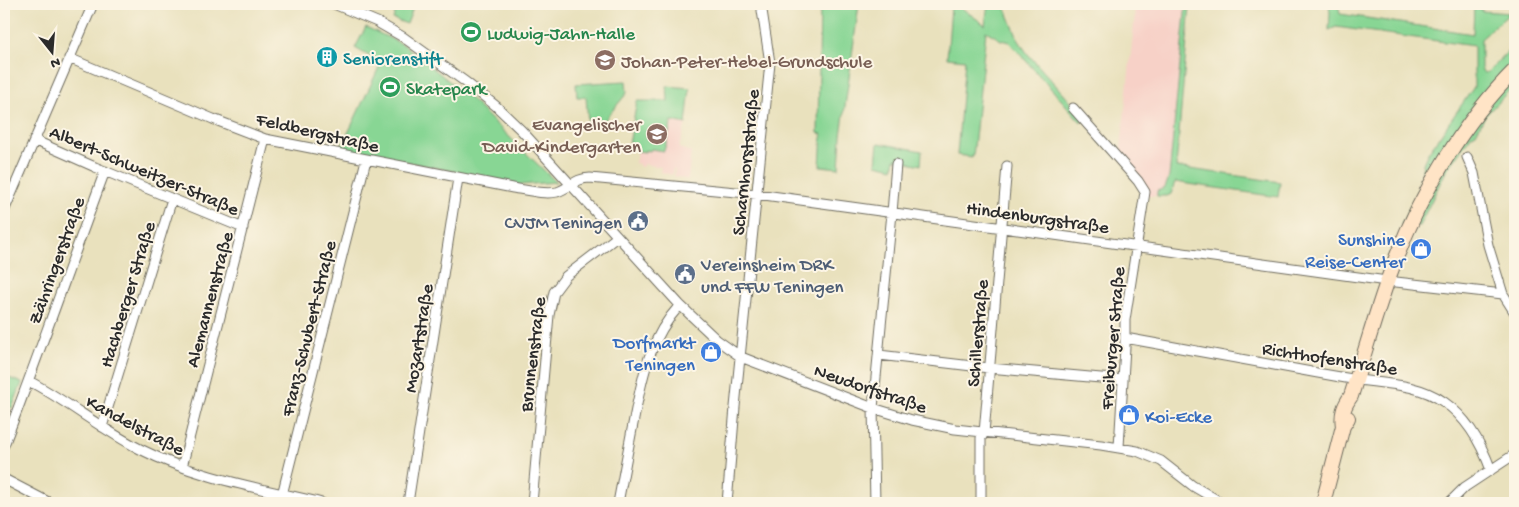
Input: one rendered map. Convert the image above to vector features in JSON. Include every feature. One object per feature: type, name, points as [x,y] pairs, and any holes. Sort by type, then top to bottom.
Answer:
[{"type":"main road","points":[[1322,503],[1343,426],[1341,418],[1343,409],[1351,396],[1388,281],[1409,228],[1439,170],[1469,126],[1515,70]]},
{"type":"street","points":[[4,210],[93,4]]},
{"type":"street","name":"Neudorfstraße","points":[[334,4],[377,22],[404,37],[468,83],[500,110],[522,131],[680,305],[717,340],[741,357],[873,408],[912,420],[984,433],[1119,447],[1137,451],[1161,461],[1193,486],[1222,503]]},
{"type":"street","name":"Scharnhorststraße","points":[[727,503],[770,63],[760,4]]},
{"type":"street","name":"Feldbergstraße","points":[[69,58],[265,139],[458,178],[549,193],[570,185]]},
{"type":"street","name":"Freiburger Straße","points":[[1074,108],[1138,181],[1145,192],[1124,320],[1125,338],[1119,447]]},
{"type":"street","name":"Alemannenstraße","points":[[182,467],[265,139]]},
{"type":"street","name":"Albert-Schweitzer-Straße","points":[[34,140],[243,228]]},
{"type":"street","points":[[1467,157],[1474,173],[1488,245],[1503,294],[1515,313]]},
{"type":"street","name":"Franz-Schubert-Straße","points":[[280,503],[366,160]]},
{"type":"street","points":[[875,503],[873,408],[896,164]]},
{"type":"street","name":"Schillerstraße","points":[[981,503],[981,438],[984,433],[1007,166]]},
{"type":"street","name":"Zähringerstraße","points":[[4,445],[105,171]]},
{"type":"street","name":"Mozartstraße","points":[[408,503],[458,178]]},
{"type":"street","name":"Hindenburgstraße","points":[[570,185],[576,180],[590,178],[757,194],[1388,281],[1503,294]]},
{"type":"street","name":"Hachberger Straße","points":[[102,427],[172,199]]},
{"type":"street","name":"Brunnenstraße","points":[[532,503],[549,315],[554,292],[566,276],[617,237]]},
{"type":"street","points":[[618,503],[643,373],[656,338],[669,317],[680,305]]},
{"type":"street","name":"Richthofenstraße","points":[[1125,338],[1356,380],[1412,388],[1429,393],[1445,402],[1462,419],[1477,439],[1491,470]]},
{"type":"street","points":[[879,355],[989,368],[1123,380]]},
{"type":"street","name":"Kandelstraße","points":[[29,381],[141,449],[182,467],[211,477],[322,503]]},
{"type":"street","points":[[1449,503],[1465,487],[1515,454]]},
{"type":"street","points":[[4,480],[50,503]]},
{"type":"shaded area","points":[[1134,4],[1186,4],[1169,177],[1165,188],[1157,191],[1157,196],[1148,196],[1120,157],[1135,14]]},
{"type":"shaded area","name":"Evangelischer David-Kindergarten","points":[[667,86],[690,88],[686,124],[679,148],[691,152],[688,180],[674,176],[675,169],[673,169],[672,175],[660,172],[661,167],[644,164],[643,167],[639,166],[639,164],[635,163],[638,150],[629,144],[637,101],[668,101]]},
{"type":"green space","points":[[369,4],[421,4],[413,8],[407,24],[393,19],[395,13]]},
{"type":"green space","points":[[820,4],[859,4],[841,136],[839,168],[820,166],[822,134],[818,133]]},
{"type":"green space","points":[[946,4],[956,4],[985,25],[988,4],[1004,4],[1018,39],[1027,53],[1084,117],[1081,122],[1009,42],[1001,40],[986,31],[973,157],[957,155],[965,60],[947,58],[951,7]]},
{"type":"green space","points":[[1186,4],[1206,4],[1206,7],[1190,5],[1176,167],[1280,182],[1278,197],[1175,182],[1171,194],[1157,196],[1157,191],[1165,188],[1169,177]]},
{"type":"green space","points":[[1329,4],[1338,4],[1340,14],[1473,34],[1474,4],[1481,4],[1481,11],[1510,13],[1481,39],[1481,69],[1484,73],[1488,72],[1515,44],[1515,84],[1485,116],[1476,133],[1472,135],[1447,169],[1419,226],[1401,225],[1424,179],[1422,172],[1428,153],[1474,87],[1474,46],[1336,27],[1329,30]]},
{"type":"green space","points":[[366,27],[404,45],[464,93],[556,182],[520,185],[341,148],[381,63],[355,48]]},
{"type":"green space","points":[[626,81],[627,93],[603,122],[588,123],[586,97],[577,97],[576,84]]},
{"type":"green space","name":"Evangelischer David-Kindergarten","points":[[667,86],[690,88],[686,124],[672,121],[664,151],[651,149],[650,151],[645,150],[645,152],[638,151],[629,144],[637,101],[668,101]]},
{"type":"green space","points":[[878,143],[922,151],[921,165],[895,159],[893,168],[876,164]]},
{"type":"green space","points":[[4,376],[22,383],[12,408],[4,404]]},
{"type":"place","name":"Ludwig-Jahn-Halle","points":[[471,32]]},
{"type":"place","name":"Seniorenstift","points":[[327,57]]},
{"type":"place","name":"Johan-Peter-Hebel-Grundschule","points":[[605,60]]},
{"type":"place","name":"Skatepark","points":[[390,87]]},
{"type":"place","name":"Evangelischer David-Kindergarten","points":[[657,134]]},
{"type":"place","name":"CVJM Teningen","points":[[638,221]]},
{"type":"place","name":"Sunshine Reise-Center","points":[[1421,249]]},
{"type":"place","name":"Vereinsheim DRK und FFW Teningen","points":[[685,274]]},
{"type":"place","name":"Dorfmarkt Teningen","points":[[711,352]]},
{"type":"place","name":"Koi-Ecke","points":[[1129,415]]}]
